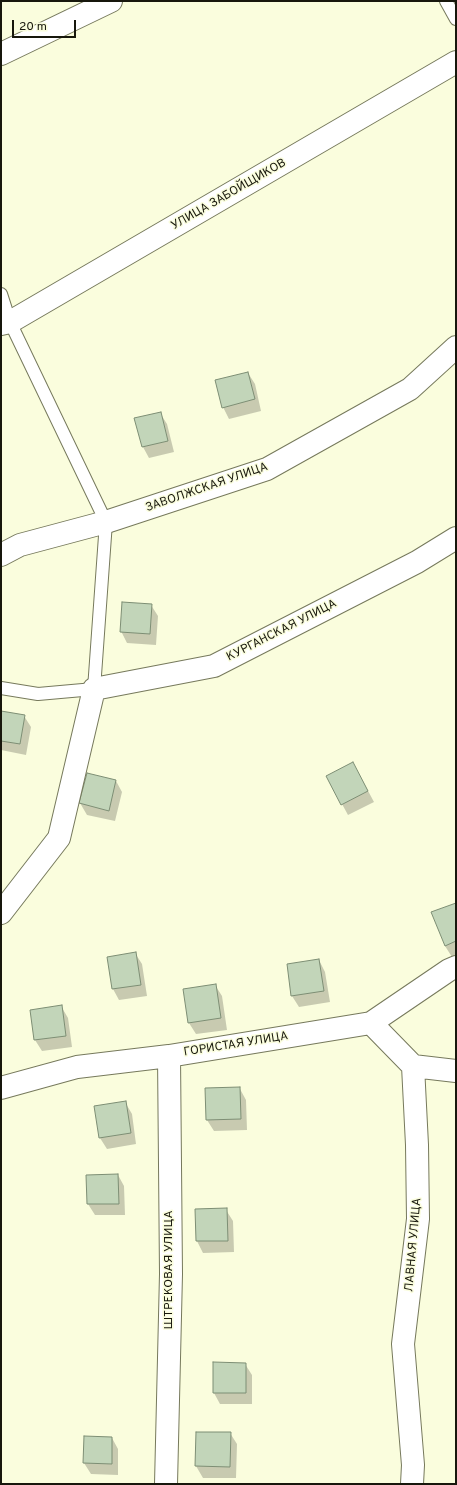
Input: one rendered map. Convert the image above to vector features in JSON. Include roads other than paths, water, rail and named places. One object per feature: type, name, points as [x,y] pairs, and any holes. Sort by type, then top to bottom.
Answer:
[{"type":"street","points":[[1,54],[111,1]]},
{"type":"street","name":"УЛИЦА ЗАБОЙЩИКОВ","points":[[5,323],[456,62]]},
{"type":"street","name":"ЗАВОЛЖСКАЯ УЛИЦА","points":[[1,554],[20,545],[106,522],[267,469],[410,390],[456,347]]},
{"type":"street","name":"КУРГАНСКАЯ УЛИЦА","points":[[94,689],[214,666],[417,562],[456,538]]},
{"type":"street","points":[[1,913],[59,838],[94,689]]},
{"type":"street","name":"ГОРИСТАЯ УЛИЦА","points":[[1,1088],[77,1067],[169,1056],[371,1024],[456,967]]},
{"type":"street","points":[[371,1024],[413,1066],[456,1071]]},
{"type":"street","name":"ШТРЕКОВАЯ УЛИЦА","points":[[166,1484],[171,1274],[169,1056]]},
{"type":"street","name":"ЛАВНАЯ УЛИЦА","points":[[412,1484],[413,1465],[404,1344],[418,1219],[417,1145],[413,1066]]},
{"type":"lane","points":[[446,1],[456,19]]},
{"type":"lane","points":[[1,294],[5,323],[106,522],[94,689],[38,694],[1,688]]}]
